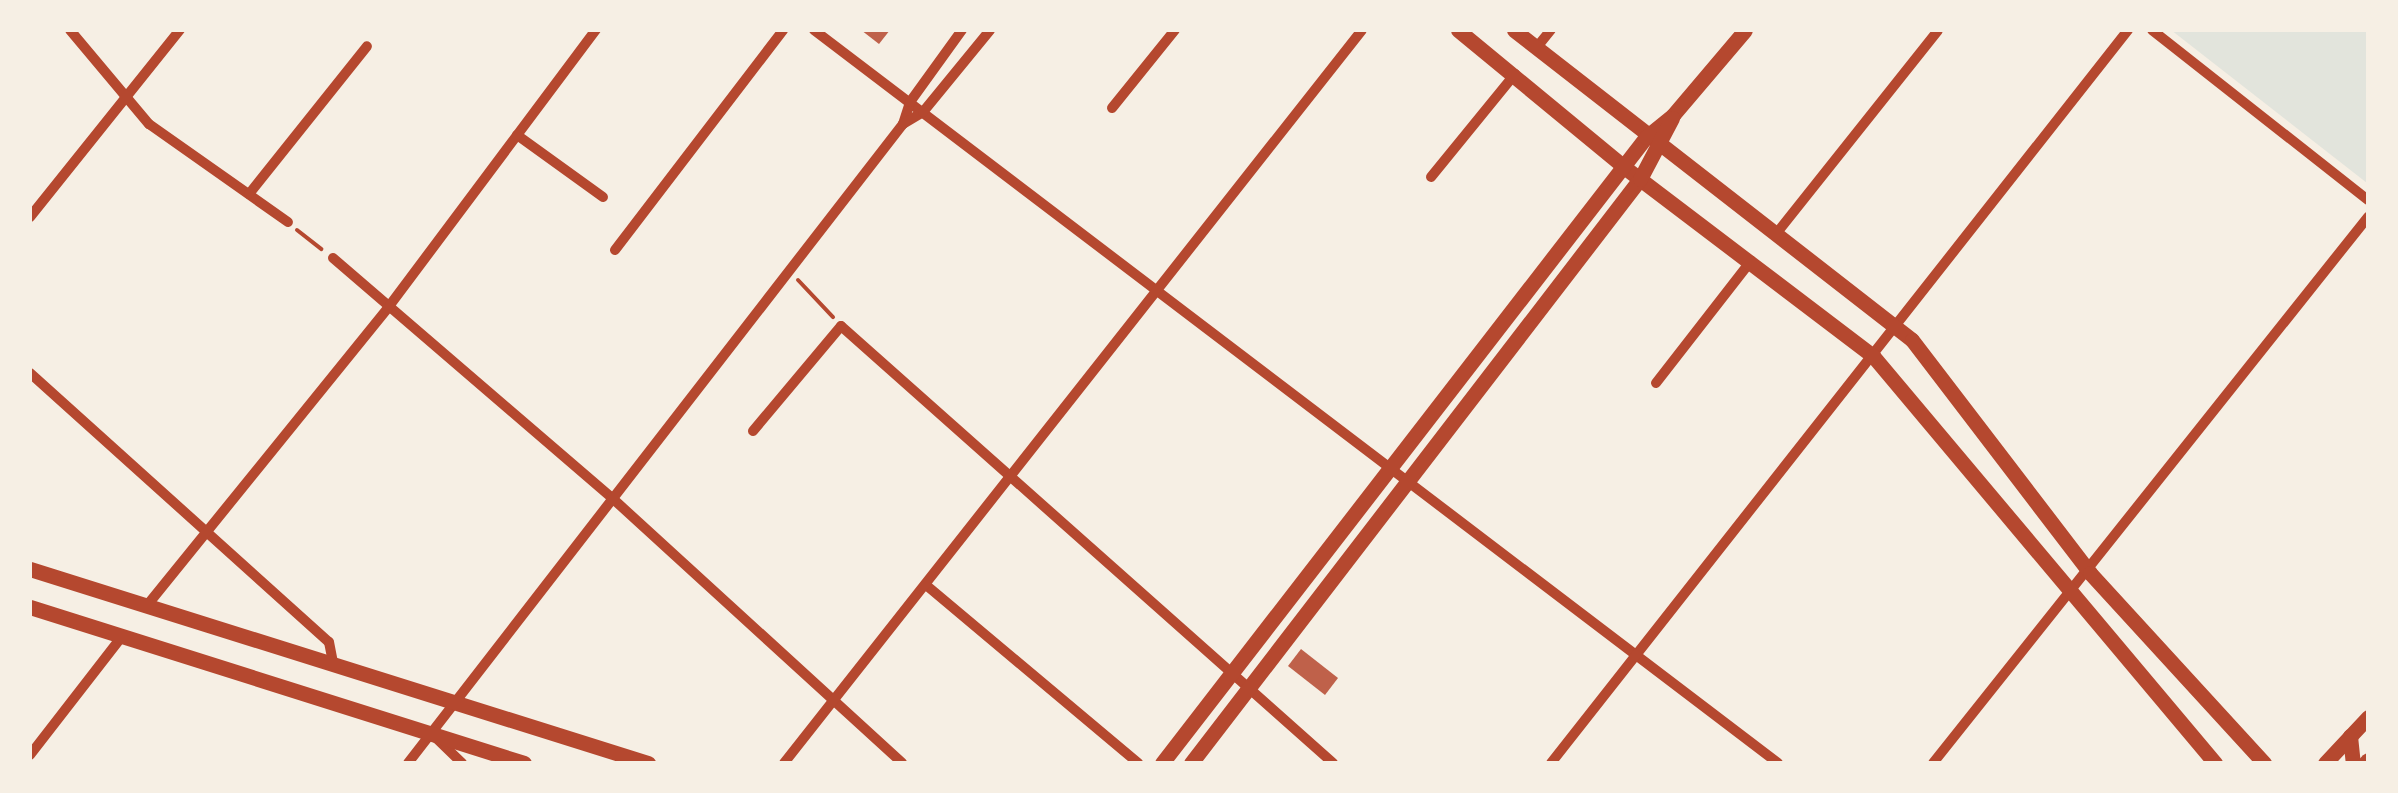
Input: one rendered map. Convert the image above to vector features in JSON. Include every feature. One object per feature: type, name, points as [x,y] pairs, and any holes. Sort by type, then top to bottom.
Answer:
[{"type":"main road","points":[[1458,30],[1624,168],[1752,260],[1874,356],[2215,763]]},
{"type":"main road","points":[[1514,30],[1652,143],[1895,327],[2090,573],[2264,762]]},
{"type":"main road","points":[[1162,763],[1392,472],[1624,168],[1652,143],[1744,30]]},
{"type":"main road","points":[[1190,763],[1409,485],[1640,179],[1652,143]]},
{"type":"main road","points":[[30,568],[149,602],[648,763]]},
{"type":"main road","points":[[30,607],[524,763]]},
{"type":"main road","points":[[2333,755],[2368,717]]},
{"type":"main road","points":[[2333,755],[2368,726]]},
{"type":"main road","points":[[2333,755],[2353,763]]},
{"type":"street","points":[[70,30],[150,124],[288,222]]},
{"type":"street","points":[[30,217],[180,30]]},
{"type":"street","points":[[149,602],[390,305],[596,30]]},
{"type":"street","points":[[615,250],[782,30]]},
{"type":"street","points":[[814,30],[1158,287],[1392,472],[1778,763]]},
{"type":"street","points":[[408,763],[611,496],[903,124],[910,102],[962,30]]},
{"type":"street","points":[[903,124],[923,112],[990,30]]},
{"type":"street","points":[[1112,108],[1175,30]]},
{"type":"street","points":[[784,763],[1362,30]]},
{"type":"street","points":[[1536,48],[1551,30]]},
{"type":"street","points":[[1776,234],[1938,30]]},
{"type":"street","points":[[1551,763],[2128,30]]},
{"type":"street","points":[[2152,30],[2368,200]]},
{"type":"street","points":[[249,194],[367,46]]},
{"type":"street","points":[[1431,177],[1515,74]]},
{"type":"street","points":[[517,135],[603,196]]},
{"type":"street","points":[[1933,763],[2090,573],[2368,217]]},
{"type":"street","points":[[332,258],[611,496],[902,763]]},
{"type":"street","points":[[1656,383],[1752,260]]},
{"type":"street","points":[[753,432],[842,326],[1014,474],[1332,763]]},
{"type":"street","points":[[30,373],[328,642],[333,662]]},
{"type":"street","points":[[926,585],[1138,763]]},
{"type":"street","points":[[30,755],[123,635]]},
{"type":"street","points":[[431,734],[462,763]]},
{"type":"path","points":[[288,222],[332,258]]},
{"type":"path","points":[[788,270],[842,326]]},
{"type":"shaded area","points":[[2171,30],[2368,30],[2367,183]]},
{"type":"building","points":[[861,30],[890,30],[879,44]]},
{"type":"building","points":[[1301,649],[1338,678],[1325,695],[1288,666]]}]
